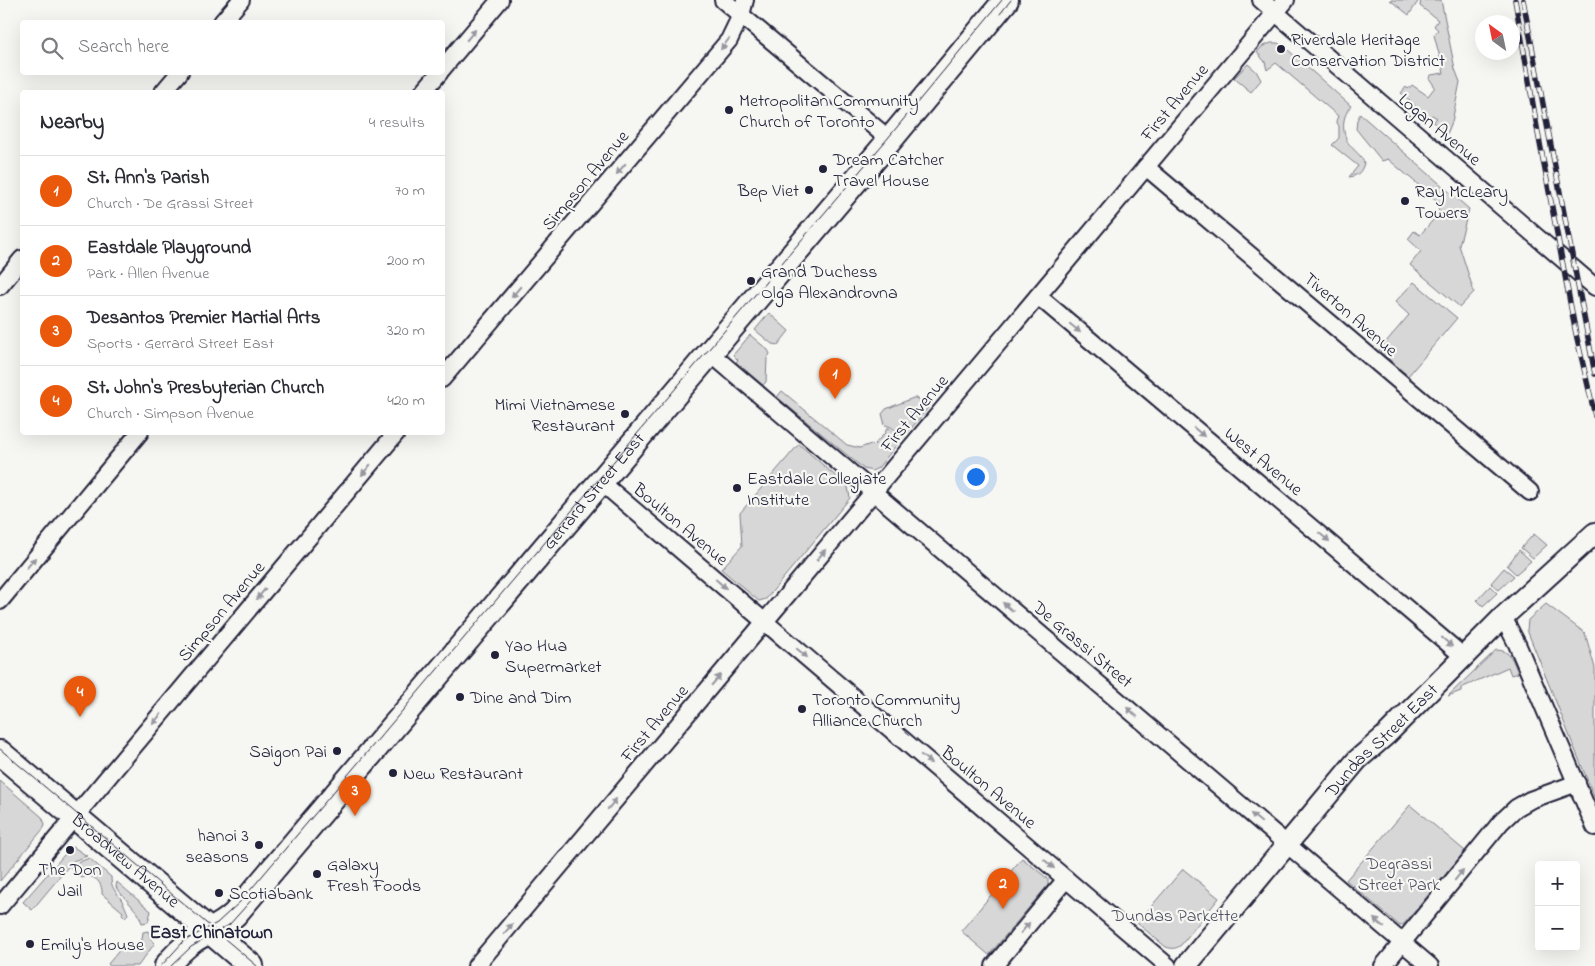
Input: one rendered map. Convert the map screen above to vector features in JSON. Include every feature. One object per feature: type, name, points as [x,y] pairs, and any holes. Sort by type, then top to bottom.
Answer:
[{"type":"main road","name":"Gerrard Street East","points":[[166,966],[188,944],[211,932],[235,914],[890,140],[1006,0]]},
{"type":"main road","name":"Broadview Avenue","points":[[0,753],[251,966]]},
{"type":"street","points":[[224,20],[242,0]]},
{"type":"street","points":[[445,65],[500,0]]},
{"type":"street","points":[[724,0],[743,8],[890,140]]},
{"type":"street","name":"Logan Avenue","points":[[1261,0],[1595,287]]},
{"type":"street","name":"First Avenue","points":[[476,966],[1286,0]]},
{"type":"street","name":"Simpson Avenue","points":[[445,375],[724,47],[743,8]]},
{"type":"street","points":[[165,90],[177,75]]},
{"type":"street","points":[[425,90],[437,75]]},
{"type":"street","name":"Tiverton Avenue","points":[[1146,167],[1530,492]]},
{"type":"street","points":[[0,286],[20,261]]},
{"type":"street","name":"West Avenue","points":[[1038,296],[1464,656]]},
{"type":"street","name":"De Grassi Street","points":[[710,353],[1430,966]]},
{"type":"street","points":[[0,601],[138,435]]},
{"type":"street","name":"Simpson Avenue","points":[[0,906],[394,435]]},
{"type":"street","name":"Boulton Avenue","points":[[601,482],[1168,966]]},
{"type":"street","name":"Dundas Street East","points":[[1186,966],[1357,760],[1386,735],[1504,617],[1595,533]]},
{"type":"street","points":[[1504,617],[1595,827]]},
{"type":"street","points":[[1383,966],[1501,822],[1516,808],[1530,800],[1577,783]]},
{"type":"street","points":[[994,966],[1066,879]]},
{"type":"green space","points":[[1390,0],[1419,0],[1409,15]]},
{"type":"green space","points":[[1421,0],[1441,0],[1455,69],[1460,82],[1452,122],[1447,134],[1433,122],[1437,118],[1432,115],[1429,118],[1401,93],[1406,87],[1408,89],[1412,85],[1428,96],[1435,87],[1429,78],[1431,75],[1444,73],[1434,35],[1438,30],[1434,26],[1438,20],[1420,6]]},
{"type":"green space","points":[[1278,43],[1288,50],[1351,106],[1344,119],[1344,129],[1346,139],[1364,163],[1361,171],[1357,174],[1349,177],[1358,166],[1332,145],[1339,138],[1339,126],[1336,121],[1338,116],[1276,63],[1267,70],[1265,62],[1257,52],[1263,46]]},
{"type":"green space","points":[[1248,64],[1256,71],[1261,80],[1251,92],[1234,78]]},
{"type":"green space","points":[[1360,114],[1469,209],[1459,245],[1474,292],[1460,307],[1410,265],[1421,251],[1408,239],[1414,231],[1420,235],[1440,212],[1438,210],[1442,205],[1388,159],[1382,161],[1356,129]]},
{"type":"green space","points":[[1414,282],[1457,318],[1408,376],[1379,350],[1409,315],[1395,302]]},
{"type":"green space","points":[[769,313],[789,331],[778,345],[772,344],[755,330]]},
{"type":"green space","points":[[750,335],[768,350],[770,354],[767,358],[766,382],[763,385],[736,362],[738,360],[733,355]]},
{"type":"green space","points":[[782,391],[847,445],[860,448],[871,444],[873,446],[887,428],[902,438],[878,468],[872,471],[864,469],[777,397]]},
{"type":"green space","points":[[916,398],[928,408],[904,437],[891,427],[883,424],[882,414],[886,409]]},
{"type":"green space","points":[[799,444],[848,487],[850,498],[766,599],[759,601],[721,569],[742,546],[740,513]]},
{"type":"green space","points":[[1534,534],[1547,545],[1533,558],[1521,548]]},
{"type":"green space","points":[[1519,550],[1531,561],[1516,574],[1507,566]]},
{"type":"green space","points":[[1504,568],[1514,576],[1499,590],[1491,583]]},
{"type":"green space","points":[[1490,586],[1497,593],[1483,606],[1477,600]]},
{"type":"green space","points":[[1546,604],[1585,633],[1595,668],[1595,799],[1527,630],[1528,620]]},
{"type":"green space","points":[[1496,650],[1501,650],[1508,654],[1513,660],[1518,673],[1511,675],[1508,667],[1461,688],[1461,691],[1448,696]]},
{"type":"green space","points":[[0,781],[42,817],[45,824],[43,829],[0,881]]},
{"type":"green space","name":"Degrassi Street Park","points":[[1410,805],[1465,851],[1404,924],[1400,926],[1346,880]]},
{"type":"green space","points":[[71,847],[87,856],[73,861],[32,910],[23,902]]},
{"type":"green space","points":[[89,858],[111,877],[113,886],[128,914],[125,917],[122,914],[123,912],[102,894],[99,882],[90,877],[82,878],[70,868]]},
{"type":"green space","points":[[1022,858],[1048,879],[1048,885],[989,955],[961,931]]},
{"type":"green space","name":"Dundas Parkette","points":[[1183,869],[1219,898],[1181,945],[1176,948],[1170,948],[1166,947],[1137,923]]},
{"type":"green space","points":[[117,882],[151,911],[148,922],[142,923],[138,913],[117,889]]},
{"type":"green space","points":[[148,931],[155,943],[138,966],[110,966],[108,964],[127,941],[135,947],[135,950],[138,950],[143,932]]},
{"type":"tram line","points":[[161,966],[184,941],[217,923],[241,901],[888,138],[1002,0]]},
{"type":"tram line","points":[[1000,14],[1011,0]]},
{"type":"tram line","points":[[0,749],[257,966]]},
{"type":"tram line","points":[[171,966],[191,947],[229,925],[255,896]]},
{"type":"railway","points":[[1515,0],[1576,334],[1595,416]]},
{"type":"railway","points":[[1523,0],[1595,374]]},
{"type":"place","name":"Riverdale Heritage Conservation District","points":[[1281,49]]},
{"type":"place","name":"Metropolitan Community Church of Toronto","points":[[729,110]]},
{"type":"place","name":"Dream Catcher Travel House","points":[[823,169]]},
{"type":"place","name":"Bep Viet","points":[[809,190]]},
{"type":"place","name":"Ray McLeary Towers","points":[[1405,201]]},
{"type":"place","name":"Grand Duchess Olga Alexandrovna","points":[[751,281]]},
{"type":"place","name":"St. Ann's Parish","points":[[835,399]]},
{"type":"place","name":"Mimi Vietnamese Restaurant","points":[[625,414]]},
{"type":"place","name":"Eastdale Collegiate Institute","points":[[737,488]]},
{"type":"place","name":"Yao Hua Supermarket","points":[[495,655]]},
{"type":"place","name":"Dine and Dim","points":[[460,697]]},
{"type":"place","name":"Toronto Community Alliance Church","points":[[802,709]]},
{"type":"place","name":"St. John's Presbyterian Church","points":[[80,717]]},
{"type":"place","name":"Saigon Pai","points":[[337,751]]},
{"type":"place","name":"New Restaurant","points":[[393,773]]},
{"type":"place","name":"Desantos Premier Martial Arts","points":[[355,816]]},
{"type":"place","name":"hanoi 3 seasons","points":[[259,845]]},
{"type":"place","name":"The Don Jail","points":[[70,850]]},
{"type":"place","name":"Galaxy Fresh Foods","points":[[317,874]]},
{"type":"place","name":"Scotiabank","points":[[219,893]]},
{"type":"place","name":"Eastdale Playground","points":[[1003,909]]},
{"type":"place","name":"Emily's House","points":[[30,944]]},
{"type":"district","name":"East Chinatown","points":[[211,931]]}]
